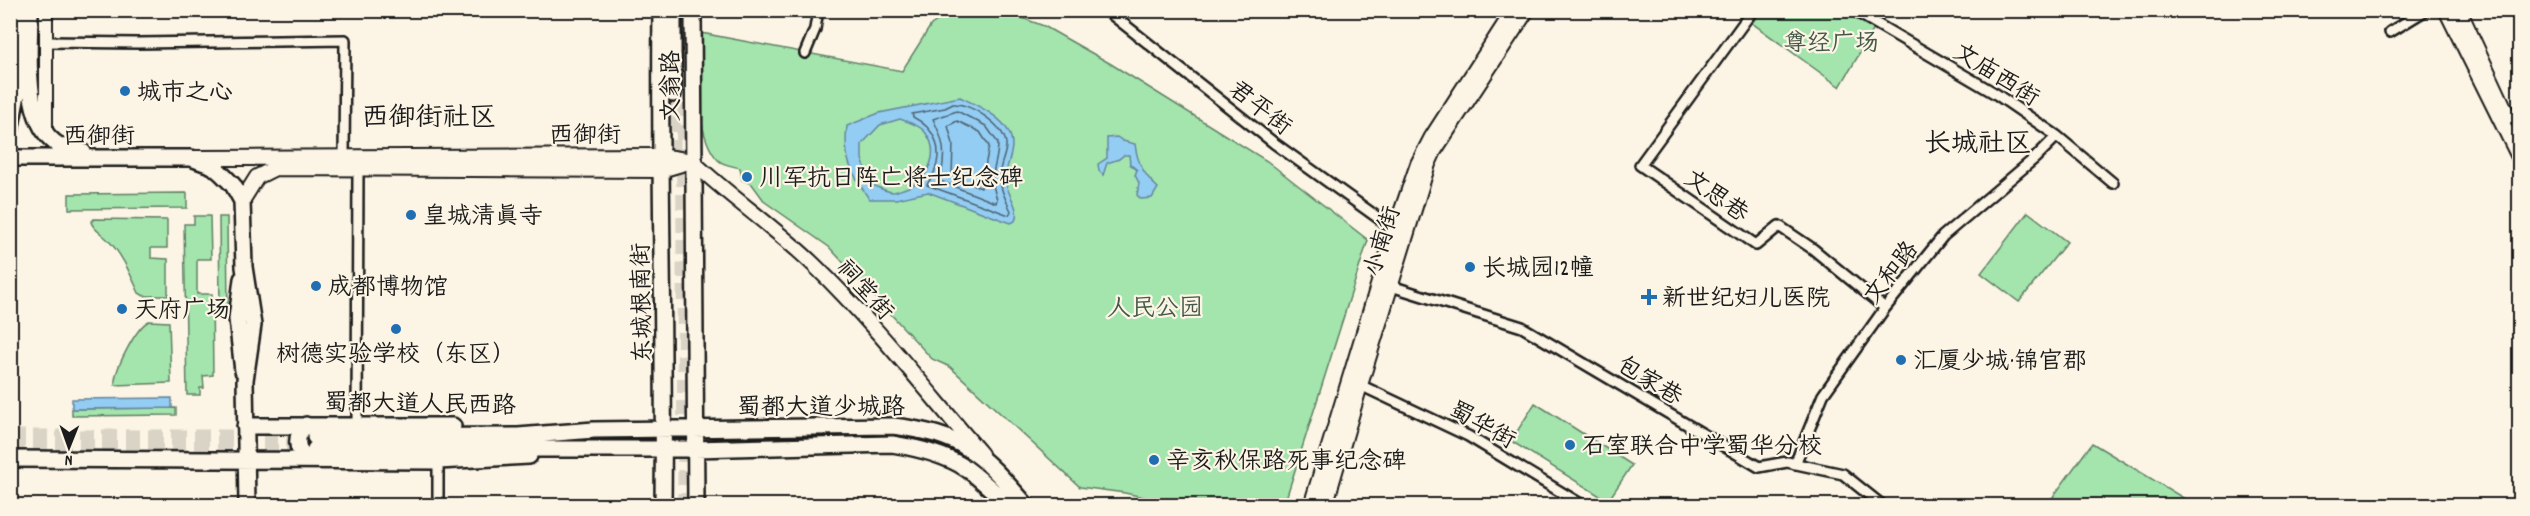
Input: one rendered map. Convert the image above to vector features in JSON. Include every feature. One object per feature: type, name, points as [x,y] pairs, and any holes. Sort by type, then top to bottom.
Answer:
[{"type":"main road","points":[[10,131],[19,84],[19,10]]},
{"type":"main road","points":[[30,10],[30,85],[39,121],[46,133],[53,141],[65,147],[128,157]]},
{"type":"main road","name":"文翁路","points":[[660,163],[661,10]]},
{"type":"main road","name":"文翁路","points":[[673,10],[673,94]]},
{"type":"main road","name":"文翁路","points":[[693,10],[693,161]]},
{"type":"main road","name":"小南街","points":[[1311,506],[1395,230],[1418,164],[1432,137],[1514,10]]},
{"type":"main road","name":"小南街","points":[[1325,506],[1360,384],[1434,151],[1527,10]]},
{"type":"main road","points":[[2446,10],[2520,159]]},
{"type":"main road","points":[[2459,10],[2520,140]]},
{"type":"main road","name":"西御街","points":[[10,158],[344,157],[660,163]]},
{"type":"main road","points":[[191,158],[213,166],[233,185],[242,201],[244,267],[237,319],[239,350],[245,380],[247,506]]},
{"type":"main road","points":[[693,161],[696,506]]},
{"type":"main road","name":"西御街","points":[[242,201],[256,177],[270,169],[693,161]]},
{"type":"main road","name":"祠堂街","points":[[693,161],[722,189],[813,264],[846,298],[990,465]]},
{"type":"main road","name":"东城根南街","points":[[660,163],[664,378],[663,506]]},
{"type":"main road","name":"蜀都大道人民西路","points":[[10,459],[247,460],[311,443],[357,425],[594,430]]},
{"type":"main road","name":"蜀都大道人民西路","points":[[246,426],[311,443],[438,461],[507,459],[594,449]]},
{"type":"main road","name":"蜀都大道少城路","points":[[696,428],[893,426],[925,430],[970,448],[990,465],[1027,506]]},
{"type":"main road","name":"蜀都大道人民西路","points":[[311,443],[518,436],[594,430],[696,428]]},
{"type":"main road","name":"蜀都大道人民西路","points":[[311,443],[594,449],[695,448]]},
{"type":"main road","name":"蜀都大道少城路","points":[[695,448],[864,444],[892,444],[914,448],[952,461],[967,469],[1010,506]]},
{"type":"street","points":[[46,10],[46,133]]},
{"type":"street","points":[[805,53],[815,29],[818,10]]},
{"type":"street","name":"君平街","points":[[1106,10],[1274,143],[1395,230]]},
{"type":"street","name":"文思巷","points":[[1753,10],[1640,165],[1756,245],[1779,226],[1813,249],[1885,308]]},
{"type":"street","name":"文庙西街","points":[[1853,10],[1996,94],[2057,136],[2113,183]]},
{"type":"street","points":[[2390,32],[2426,10]]},
{"type":"street","points":[[46,42],[345,40],[344,157]]},
{"type":"street","name":"文和路","points":[[1795,464],[1823,395],[1885,308],[1943,237],[2035,159],[2057,136]]},
{"type":"street","points":[[357,425],[358,169]]},
{"type":"street","name":"包家巷","points":[[1391,286],[1522,327],[1759,467],[1787,462],[1843,474],[1884,506]]},
{"type":"street","name":"蜀华街","points":[[1360,384],[1468,436],[1584,506]]},
{"type":"street","points":[[438,461],[438,506]]},
{"type":"green space","name":"尊经广场","points":[[1843,10],[1874,29],[1840,87],[1752,23],[1761,11]]},
{"type":"green space","name":"人民公园","points":[[952,11],[1003,11],[1044,26],[1111,64],[1267,161],[1368,240],[1284,505],[1179,505],[1125,493],[1080,487],[950,367],[932,359],[829,247],[765,202],[752,184],[742,180],[740,168],[720,162],[710,148],[704,134],[701,117],[701,33],[902,71],[931,25]]},
{"type":"green space","points":[[187,193],[187,208],[69,209],[69,194]]},
{"type":"green space","points":[[2028,212],[2067,242],[2019,302],[1981,273]]},
{"type":"green space","points":[[194,216],[210,216],[211,259],[197,259],[197,294],[212,294],[213,375],[203,376],[204,388],[200,388],[200,395],[187,395],[184,224],[194,224]]},
{"type":"green space","points":[[219,217],[227,217],[227,315],[220,309]]},
{"type":"green space","points":[[94,219],[167,220],[167,248],[151,248],[151,258],[168,259],[168,296],[144,296],[139,293],[117,251],[95,229],[91,222]]},
{"type":"green space","points":[[149,321],[169,322],[171,383],[115,385],[126,350]]},
{"type":"green space","points":[[1535,403],[1632,465],[1608,501],[1511,441]]},
{"type":"green space","points":[[176,408],[176,415],[72,416],[72,409]]},
{"type":"green space","points":[[2092,443],[2195,505],[2047,505]]},
{"type":"water","points":[[960,97],[1001,121],[1011,136],[1012,150],[1006,177],[1007,187],[1015,206],[1015,221],[1011,223],[928,192],[896,199],[869,199],[857,181],[847,157],[847,126],[879,113]],"holes":[[[900,119],[925,132],[930,140],[932,156],[921,179],[906,188],[890,192],[871,184],[862,159],[862,144],[880,125]]]},
{"type":"water","points":[[1117,137],[1135,144],[1142,168],[1158,188],[1152,198],[1141,199],[1137,195],[1139,183],[1135,175],[1137,170],[1130,164],[1129,155],[1107,163],[1103,175],[1099,171],[1098,164],[1107,158],[1107,138]]},
{"type":"water","points":[[172,398],[172,408],[72,409],[72,399]]},
{"type":"tunnel","points":[[683,10],[685,506]]},
{"type":"tunnel","points":[[673,94],[673,157]]},
{"type":"tunnel","points":[[10,437],[309,437]]},
{"type":"tunnel","points":[[10,449],[315,449]]},
{"type":"place","name":"城市之心","points":[[125,91]]},
{"type":"place","name":"川军抗日阵亡将士纪念碑","points":[[747,177]]},
{"type":"place","name":"皇城清真寺","points":[[411,215]]},
{"type":"place","name":"长城园12幢","points":[[1470,267]]},
{"type":"place","name":"成都博物馆","points":[[316,286]]},
{"type":"place","name":"新世纪妇儿医院","points":[[1649,297]]},
{"type":"place","name":"天府广场","points":[[122,309]]},
{"type":"place","name":"树德实验学校（东区）","points":[[396,329]]},
{"type":"place","name":"汇厦少城·锦官郡","points":[[1901,360]]},
{"type":"place","name":"石室联合中学蜀华分校","points":[[1570,445]]},
{"type":"place","name":"辛亥秋保路死事纪念碑","points":[[1154,460]]},
{"type":"district","name":"西御街社区","points":[[429,116]]},
{"type":"district","name":"长城社区","points":[[1978,142]]}]
